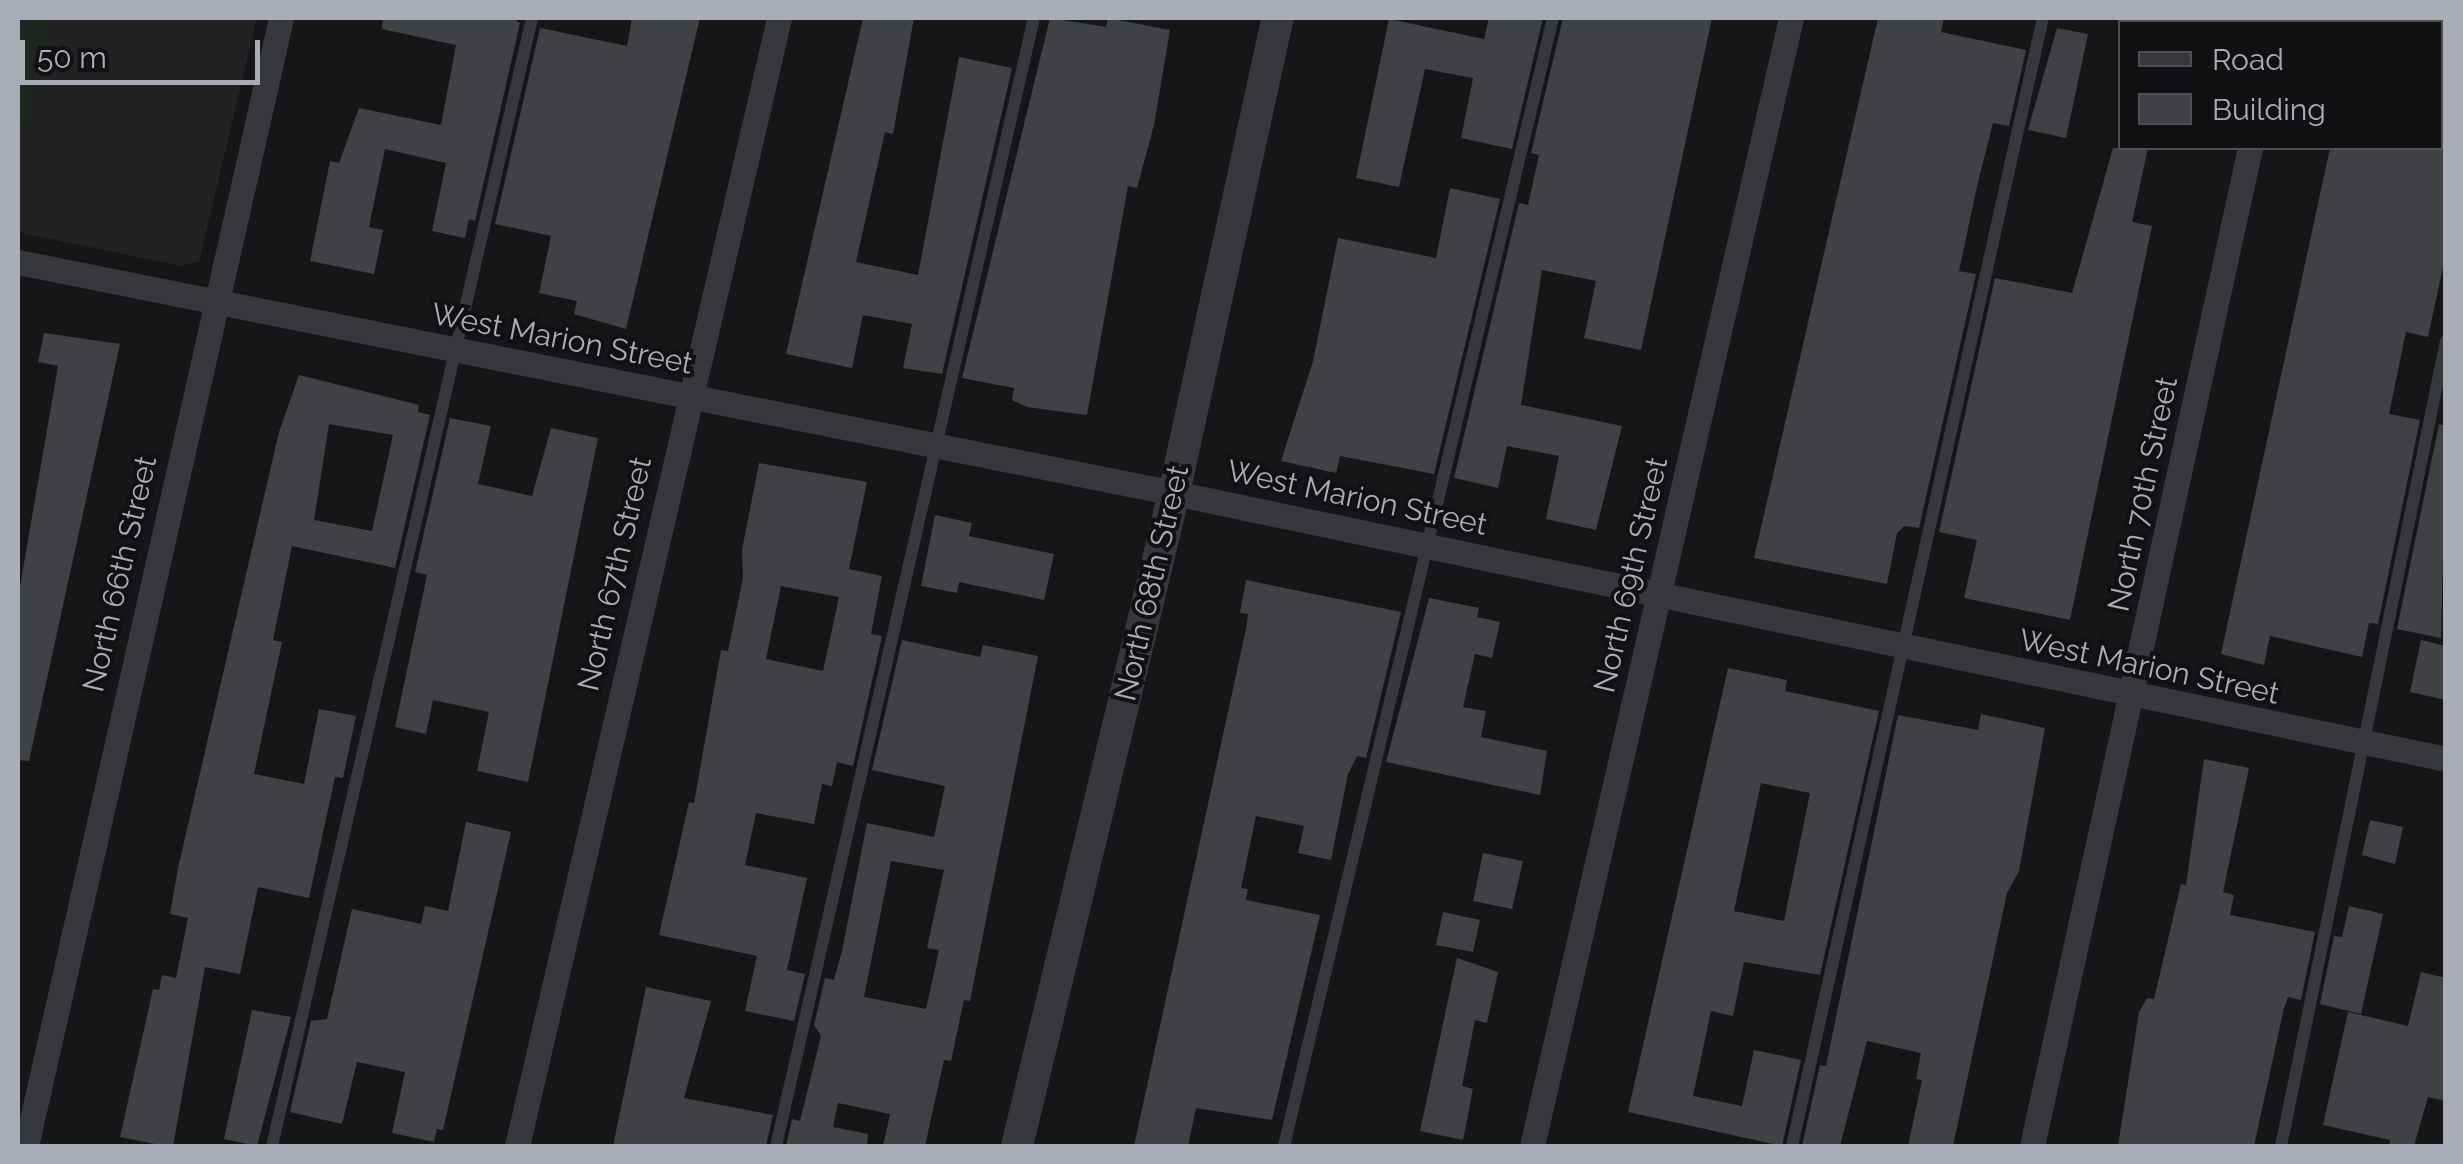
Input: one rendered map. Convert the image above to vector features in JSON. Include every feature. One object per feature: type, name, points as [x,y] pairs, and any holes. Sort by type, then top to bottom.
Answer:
[{"type":"street","name":"North 66th Street","points":[[26,1146],[281,18]]},
{"type":"street","name":"North 67th Street","points":[[516,1146],[779,18]]},
{"type":"street","name":"North 68th Street","points":[[1018,1146],[1174,493],[1278,18]]},
{"type":"street","name":"North 69th Street","points":[[1532,1146],[1791,18]]},
{"type":"street","name":"North 70th Street","points":[[2032,1146],[2250,150]]},
{"type":"street","name":"West Marion Street","points":[[18,262],[1174,493],[2446,759]]},
{"type":"lane","points":[[272,1146],[532,18]]},
{"type":"lane","points":[[776,1146],[940,447],[1034,18]]},
{"type":"lane","points":[[1284,1146],[1424,546],[1553,18]]},
{"type":"lane","points":[[1792,1146],[1907,648],[2043,18]]},
{"type":"lane","points":[[2281,1146],[2360,744],[2446,341]]},
{"type":"shaded area","points":[[18,18],[257,18],[199,262],[180,266],[18,232]]},
{"type":"shaded area","points":[[18,18],[53,18],[28,124],[18,122]]},
{"type":"building","points":[[383,18],[513,18],[520,23],[475,221],[469,219],[465,238],[432,231],[446,163],[385,149],[369,227],[383,230],[374,274],[310,261],[330,161],[339,163],[359,108],[441,125],[456,45],[382,29]]},
{"type":"building","points":[[632,18],[700,18],[626,329],[574,314],[577,301],[539,293],[551,236],[495,224],[540,28],[627,46]]},
{"type":"building","points":[[863,18],[914,18],[893,134],[885,132],[856,262],[918,275],[959,57],[1012,68],[942,374],[903,368],[912,324],[863,315],[852,368],[786,354]]},
{"type":"building","points":[[1050,18],[1106,27],[1108,18],[1170,30],[1154,125],[1137,188],[1128,186],[1087,415],[1027,407],[1012,400],[1014,388],[962,378]]},
{"type":"building","points":[[1489,18],[1543,18],[1512,149],[1461,138],[1473,78],[1425,69],[1399,187],[1356,178],[1389,19],[1484,39]]},
{"type":"building","points":[[1563,18],[1712,18],[1641,350],[1584,338],[1596,281],[1542,270],[1521,405],[1622,426],[1596,530],[1546,519],[1559,456],[1507,446],[1498,488],[1454,478],[1519,203],[1528,205],[1539,155],[1531,153]]},
{"type":"building","points":[[1878,18],[1944,18],[1941,32],[2026,50],[2009,126],[1993,123],[1978,182],[1959,271],[1976,274],[1919,528],[1904,526],[1897,533],[1887,584],[1754,558]]},
{"type":"building","points":[[2057,28],[2088,34],[2066,138],[2028,130]]},
{"type":"building","points":[[2113,148],[2148,150],[2132,222],[2152,226],[2070,620],[1964,598],[1977,540],[1939,532],[1995,278],[2072,293]]},
{"type":"building","points":[[2446,148],[2446,253],[2428,337],[2406,332],[2389,414],[2420,420],[2378,624],[2369,623],[2362,657],[2270,636],[2264,665],[2221,654],[2330,150]]},
{"type":"building","points":[[1450,188],[1500,199],[1434,474],[1340,456],[1336,473],[1281,461],[1313,361],[1338,238],[1436,258]]},
{"type":"building","points":[[44,333],[120,344],[29,761],[18,760],[18,598],[58,366],[38,362]]},
{"type":"building","points":[[299,375],[419,405],[418,412],[430,415],[395,568],[292,546],[273,640],[282,642],[254,774],[304,784],[319,709],[356,716],[343,778],[335,777],[309,898],[258,887],[240,974],[205,967],[173,1146],[165,1146],[120,1137],[153,989],[159,990],[162,975],[176,978],[188,918],[170,914],[178,868],[279,432]],"holes":[[[329,424],[393,435],[372,531],[314,520]]]},
{"type":"building","points":[[450,418],[491,426],[478,484],[532,496],[551,428],[598,438],[528,782],[477,771],[489,712],[433,700],[426,734],[395,727],[427,575],[415,572]]},
{"type":"building","points":[[2439,424],[2446,426],[2441,638],[2397,629]]},
{"type":"building","points":[[759,463],[867,482],[849,569],[882,576],[871,634],[882,636],[853,766],[837,762],[832,786],[822,784],[814,824],[756,813],[745,865],[807,878],[787,970],[805,974],[794,1021],[745,1011],[757,956],[659,935],[689,802],[694,803],[721,650],[728,651],[743,578],[742,550]],"holes":[[[781,586],[839,597],[823,671],[766,659]]]},
{"type":"building","points":[[935,515],[972,523],[969,536],[1054,554],[1044,600],[959,582],[957,593],[921,586]]},
{"type":"building","points":[[1246,580],[1401,612],[1366,758],[1357,756],[1348,774],[1331,860],[1298,853],[1304,826],[1256,816],[1241,888],[1248,889],[1246,900],[1320,915],[1272,1120],[1196,1108],[1188,1146],[1134,1146],[1247,624],[1248,614],[1240,613]]},
{"type":"building","points":[[1429,598],[1479,608],[1477,617],[1500,622],[1492,658],[1475,654],[1463,707],[1486,711],[1481,737],[1547,751],[1540,795],[1386,762]]},
{"type":"building","points":[[902,640],[980,657],[983,645],[1038,656],[970,1001],[964,1000],[951,1061],[944,1060],[925,1146],[883,1146],[890,1114],[838,1103],[833,1127],[868,1134],[867,1146],[786,1146],[792,1119],[800,1121],[821,1036],[814,1025],[825,978],[834,980],[842,951],[867,823],[934,837],[945,786],[872,770]],"holes":[[[891,861],[944,870],[927,948],[939,950],[926,1009],[864,997]]]},
{"type":"building","points":[[2421,640],[2446,646],[2446,700],[2410,692]]},
{"type":"building","points":[[1728,668],[1787,680],[1785,691],[1879,711],[1820,975],[1744,962],[1733,1016],[1711,1011],[1693,1096],[1742,1106],[1754,1050],[1801,1060],[1782,1146],[1628,1112]],"holes":[[[1761,783],[1810,793],[1784,921],[1734,911]]]},
{"type":"building","points":[[1981,714],[2045,728],[2019,871],[2007,893],[1953,1146],[1908,1146],[1922,1080],[1916,1079],[1921,1053],[1867,1041],[1840,1146],[1802,1146],[1820,1065],[1826,1066],[1898,715],[1978,730]]},
{"type":"building","points":[[2204,759],[2249,768],[2223,892],[2234,895],[2230,915],[2315,932],[2301,1000],[2288,997],[2284,1008],[2254,1146],[2118,1146],[2139,1012],[2147,998],[2154,999],[2181,884],[2186,885]]},
{"type":"building","points":[[2370,820],[2403,827],[2395,864],[2362,855]]},
{"type":"building","points":[[466,822],[511,832],[443,1130],[437,1129],[434,1142],[392,1133],[405,1072],[357,1062],[342,1124],[290,1112],[311,1021],[327,1019],[352,909],[421,924],[425,906],[448,911]]},
{"type":"building","points":[[1483,853],[1523,861],[1512,909],[1473,901]]},
{"type":"building","points":[[2349,906],[2383,914],[2361,1014],[2320,1004],[2334,936],[2342,937]]},
{"type":"building","points":[[1443,912],[1480,920],[1473,952],[1436,945]]},
{"type":"building","points":[[1457,958],[1498,972],[1487,1023],[1475,1020],[1462,1086],[1473,1089],[1463,1140],[1420,1131]]},
{"type":"building","points":[[2421,972],[2446,978],[2446,1101],[2428,1097],[2414,1146],[2389,1146],[2390,1140],[2323,1125],[2348,1012],[2408,1026]]},
{"type":"building","points":[[646,987],[711,1001],[684,1098],[773,1115],[766,1146],[613,1146]]},
{"type":"building","points":[[252,1010],[291,1017],[257,1146],[224,1139]]}]
